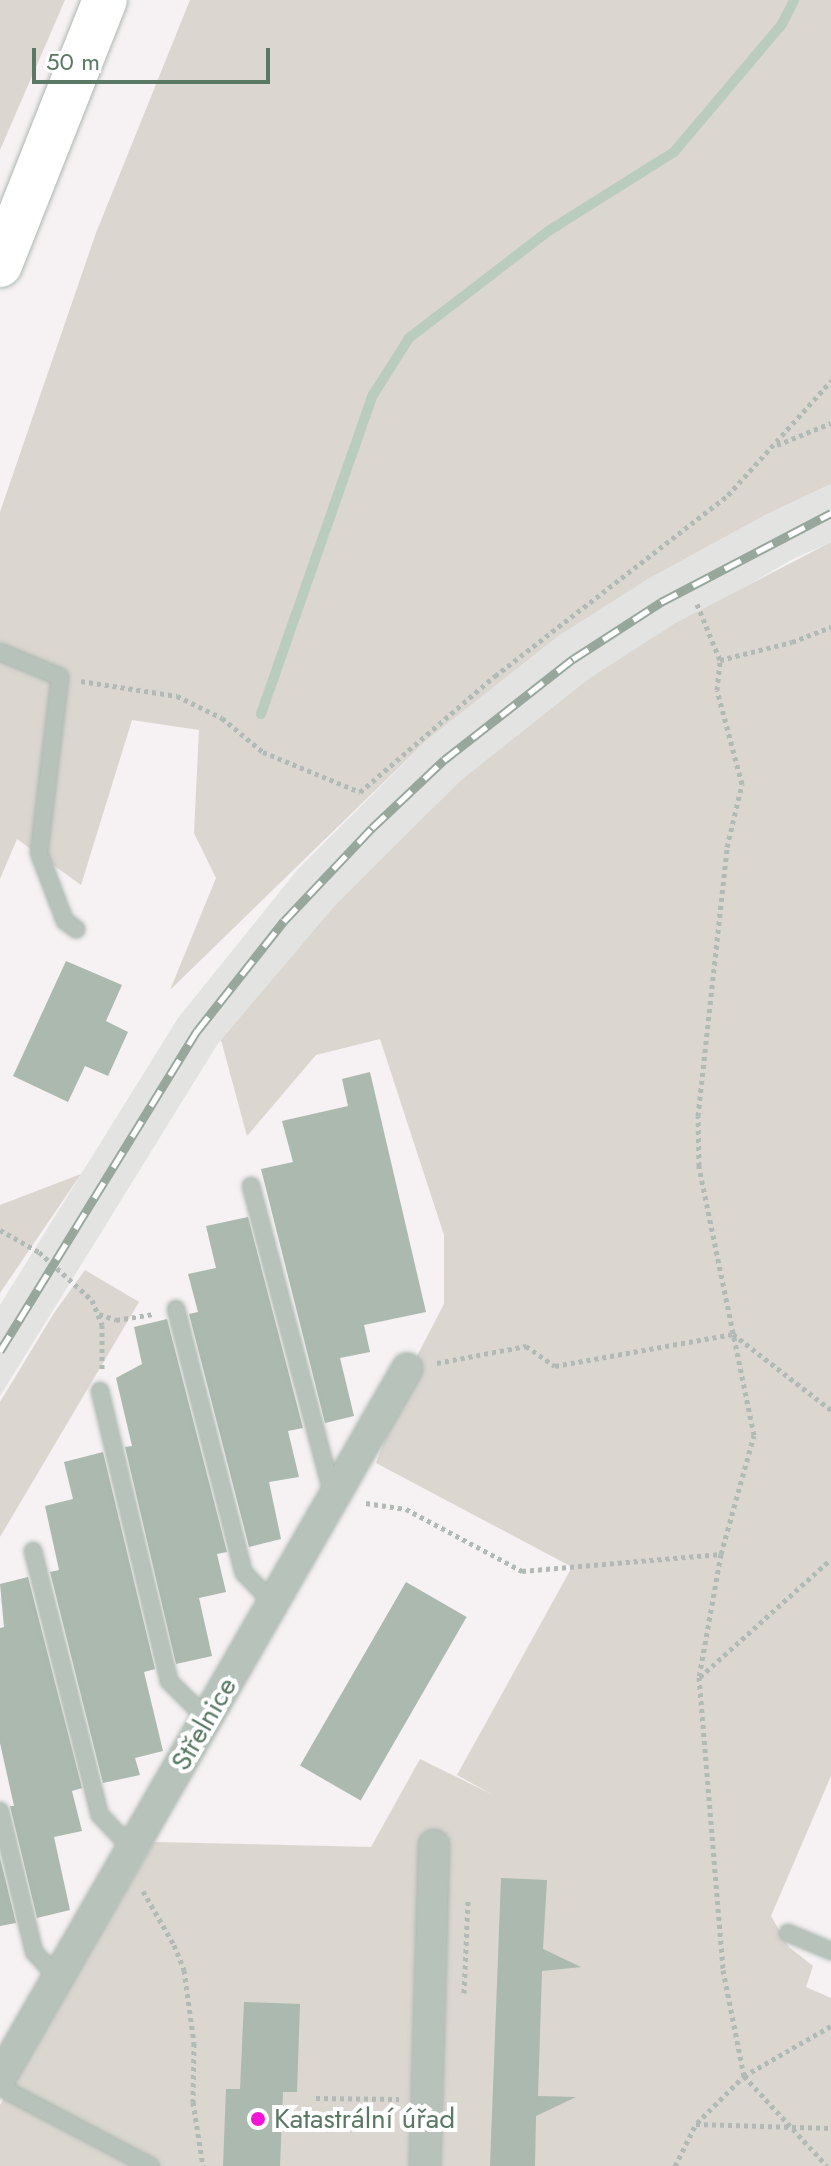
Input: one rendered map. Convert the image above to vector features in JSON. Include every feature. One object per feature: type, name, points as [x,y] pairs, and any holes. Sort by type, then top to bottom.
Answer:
[{"type":"street","points":[[0,265],[105,0]]},
{"type":"street","name":"Střelnice","points":[[0,2078],[407,1369]]},
{"type":"street","points":[[425,2166],[434,1845]]},
{"type":"lane","points":[[0,652],[60,677],[39,853],[65,921],[76,929]]},
{"type":"lane","points":[[251,1186],[333,1499]]},
{"type":"lane","points":[[176,1309],[244,1573],[273,1603]]},
{"type":"lane","points":[[100,1391],[169,1681],[207,1719]]},
{"type":"lane","points":[[33,1551],[100,1815],[133,1850]]},
{"type":"lane","points":[[0,1811],[34,1952],[59,1979]]},
{"type":"lane","points":[[788,1933],[831,1951]]},
{"type":"lane","points":[[0,2087],[150,2166]]},
{"type":"path","points":[[60,677],[177,696],[222,718],[263,752],[360,792],[495,676],[728,495],[831,381]]},
{"type":"path","points":[[775,446],[831,423]]},
{"type":"path","points":[[697,604],[720,660],[717,690],[742,784],[727,847],[698,1129],[699,1166],[754,1435],[721,1554],[699,1677],[723,1970],[744,2076],[827,2166]]},
{"type":"path","points":[[720,660],[792,642],[831,627]]},
{"type":"path","points":[[0,1230],[39,1252],[92,1300],[103,1337],[100,1391]]},
{"type":"path","points":[[98,1314],[116,1320],[176,1309]]},
{"type":"path","points":[[407,1369],[526,1346],[555,1366],[733,1334],[831,1410]]},
{"type":"path","points":[[333,1499],[406,1509],[522,1571],[721,1554]]},
{"type":"path","points":[[699,1677],[831,1559]]},
{"type":"path","points":[[133,1850],[136,1873],[149,1908],[174,1945],[184,1970],[194,2043],[195,2115],[203,2166]]},
{"type":"path","points":[[675,2166],[696,2124],[744,2076],[831,2026]]},
{"type":"path","points":[[316,2098],[428,2100]]},
{"type":"path","points":[[696,2124],[831,2128]]},
{"type":"shaded area","points":[[0,0],[65,0],[0,150]]},
{"type":"shaded area","points":[[190,0],[831,0],[831,484],[767,514],[648,579],[557,637],[427,740],[170,990],[216,878],[194,833],[199,730],[132,720],[81,885],[17,839],[0,879],[0,512],[96,233]]},
{"type":"shaded area","points":[[831,484],[831,542],[791,560],[587,680],[461,780],[336,904],[217,1045],[0,1396],[0,1305],[178,1018],[298,869],[427,740],[557,637],[648,579],[767,514]]},
{"type":"shaded area","points":[[831,542],[831,1776],[771,1916],[789,1947],[813,1966],[806,1987],[831,1998],[831,2166],[0,2166],[0,2105],[154,1842],[371,1847],[420,1759],[493,1795],[457,1775],[572,1567],[376,1463],[417,1356],[444,1304],[444,1235],[380,1039],[316,1055],[247,1136],[221,1040],[336,904],[461,780],[587,680],[674,624]]},
{"type":"shaded area","points":[[81,1174],[0,1293],[0,1205]]},
{"type":"shaded area","points":[[85,1270],[139,1302],[0,1537],[0,1402],[54,1313]]},
{"type":"building","points":[[66,961],[122,985],[106,1021],[128,1032],[108,1076],[85,1066],[68,1102],[13,1076]]},
{"type":"building","points":[[370,1072],[426,1312],[364,1325],[370,1352],[340,1358],[354,1416],[325,1423],[261,1169],[293,1162],[282,1121],[348,1106],[342,1079]]},
{"type":"building","points":[[248,1217],[303,1428],[288,1431],[299,1477],[269,1482],[281,1539],[249,1547],[189,1314],[198,1312],[188,1274],[216,1268],[206,1226]]},
{"type":"building","points":[[167,1319],[227,1552],[217,1554],[226,1592],[199,1598],[212,1656],[176,1664],[125,1447],[132,1446],[116,1378],[142,1364],[134,1327]]},
{"type":"building","points":[[103,1452],[155,1669],[144,1672],[163,1751],[135,1758],[140,1775],[103,1783],[50,1572],[59,1570],[45,1506],[73,1499],[64,1462]]},
{"type":"building","points":[[28,1577],[82,1788],[72,1791],[82,1831],[54,1837],[70,1910],[37,1918],[10,1806],[14,1806],[0,1743],[0,1628],[4,1627],[0,1584]]},
{"type":"building","points":[[406,1582],[467,1617],[361,1801],[300,1766]]},
{"type":"building","points":[[0,1858],[16,1923],[0,1926]]},
{"type":"building","points":[[501,1878],[547,1880],[543,1949],[581,1967],[542,1971],[538,2096],[576,2097],[536,2116],[535,2166],[490,2166]]},
{"type":"building","points":[[244,2002],[300,2004],[297,2092],[283,2092],[280,2166],[223,2166],[226,2089],[240,2089]]},
{"type":"waterway","points":[[261,714],[373,395],[409,338],[550,230],[674,152],[782,24],[794,0]]},
{"type":"railway","points":[[0,1351],[197,1031],[284,921],[372,828],[444,760],[573,659],[661,602],[831,513]]},
{"type":"place","name":"Katastrální úřad","points":[[258,2119]]}]
